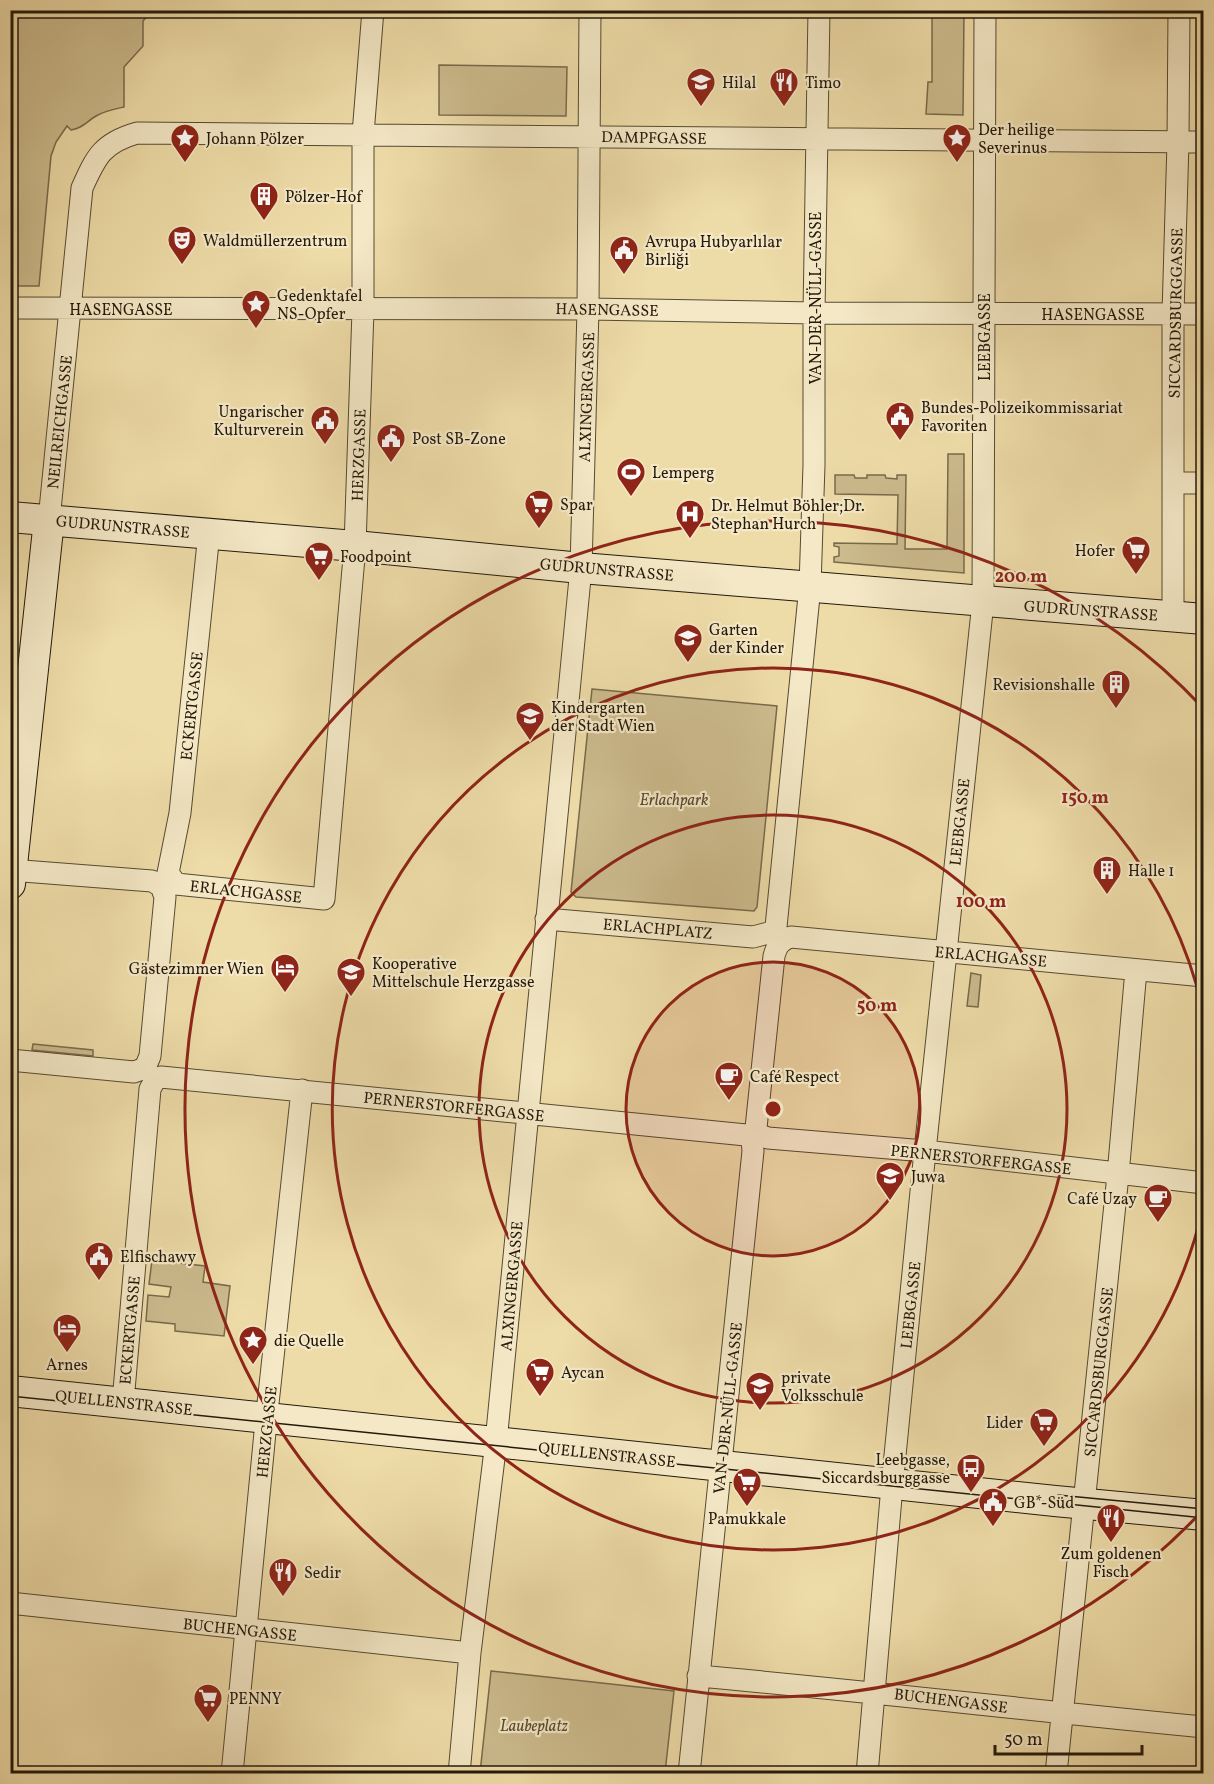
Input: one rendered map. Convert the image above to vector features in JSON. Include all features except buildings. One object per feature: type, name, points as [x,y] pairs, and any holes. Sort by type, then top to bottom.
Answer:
[{"type":"street","name":"HERZGASSE","points":[[324,899],[354,546],[363,310],[363,134],[373,10]]},
{"type":"street","name":"ALXINGERGASSE","points":[[581,568],[588,309],[590,10]]},
{"type":"street","name":"VAN-DER-NÜLL-GASSE","points":[[810,586],[814,465],[819,10]]},
{"type":"street","name":"LEEBGASSE","points":[[867,1773],[892,1484],[945,952],[983,602],[985,10]]},
{"type":"street","name":"SICCARDSBURGGASSE","points":[[1173,616],[1173,314],[1179,10]]},
{"type":"street","name":"DAMPFGASSE","points":[[108,146],[123,137],[137,133],[1203,142]]},
{"type":"street","name":"NEILREICHGASSE","points":[[11,875],[82,188],[95,159],[108,146]]},
{"type":"street","name":"HASENGASSE","points":[[10,308],[588,309],[814,313],[1203,314]]},
{"type":"street","points":[[1173,483],[1203,483]]},
{"type":"street","name":"GUDRUNSTRASSE","points":[[10,517],[581,568],[1203,619]]},
{"type":"street","name":"ECKERTGASSE","points":[[123,1402],[165,882],[180,813],[209,533]]},
{"type":"street","points":[[546,919],[581,568]]},
{"type":"street","name":"ERLACHPLATZ","points":[[546,919],[753,937],[772,932],[776,927],[810,586]]},
{"type":"street","name":"ERLACHGASSE","points":[[11,875],[152,881],[324,899]]},
{"type":"street","name":"ALXINGERGASSE","points":[[470,1653],[496,1442],[546,919]]},
{"type":"street","name":"ERLACHGASSE","points":[[779,943],[791,937],[1203,976]]},
{"type":"street","name":"VAN-DER-NÜLL-GASSE","points":[[698,1676],[722,1466],[774,956],[779,943]]},
{"type":"street","name":"SICCARDSBURGGASSE","points":[[1056,1773],[1118,1175],[1136,970]]},
{"type":"street","name":"PERNERSTORFERGASSE","points":[[10,1060],[755,1137],[925,1151],[1203,1183]]},
{"type":"street","name":"HERZGASSE","points":[[232,1773],[302,1090]]},
{"type":"street","name":"QUELLENSTRASSE","points":[[10,1391],[1203,1515]]},
{"type":"street","name":"BUCHENGASSE","points":[[10,1604],[470,1653]]},
{"type":"street","points":[[459,1773],[470,1653]]},
{"type":"street","points":[[689,1773],[698,1676]]},
{"type":"street","name":"BUCHENGASSE","points":[[698,1676],[875,1692],[1203,1727]]},
{"type":"green space","points":[[11,10],[152,11],[143,21],[143,46],[124,67],[124,107],[99,114],[75,129],[71,130],[67,126],[56,142],[51,156],[39,286],[11,286]]},
{"type":"green space","points":[[932,11],[964,11],[963,115],[926,114],[928,82],[932,82]]},
{"type":"green space","points":[[439,65],[567,67],[566,116],[439,115]]},
{"type":"green space","points":[[948,454],[964,454],[964,573],[834,562],[834,557],[839,556],[839,547],[834,546],[834,543],[897,544],[898,495],[835,494],[835,475],[867,478],[867,475],[885,475],[886,478],[897,479],[897,475],[906,475],[905,549],[947,549]]},
{"type":"green space","name":"Erlachpark","points":[[592,689],[777,706],[757,907],[754,911],[576,897],[571,892]]},
{"type":"green space","points":[[971,973],[981,975],[978,1007],[967,1006]]},
{"type":"green space","points":[[33,1044],[93,1050],[93,1056],[32,1050]]},
{"type":"green space","points":[[152,1260],[205,1266],[203,1282],[230,1286],[224,1336],[175,1331],[175,1324],[146,1321],[148,1295],[169,1297],[171,1287],[149,1284]]},
{"type":"green space","name":"Laubeplatz","points":[[491,1671],[674,1691],[665,1773],[480,1773]]},
{"type":"tram line","points":[[10,1396],[1204,1518]]},
{"type":"tram line","points":[[1058,1495],[1204,1509]]},
{"type":"place","name":"Hilal","points":[[701,108]]},
{"type":"place","name":"Timo","points":[[784,108]]},
{"type":"place","name":"Johann Pölzer","points":[[185,164]]},
{"type":"place","name":"Der heilige Severinus","points":[[957,164]]},
{"type":"place","name":"Pölzer-Hof","points":[[264,222]]},
{"type":"place","name":"Waldmüllerzentrum","points":[[182,266]]},
{"type":"place","name":"Avrupa Hubyarlılar Birliği","points":[[624,276]]},
{"type":"place","name":"Gedenktafel NS-Opfer","points":[[256,330]]},
{"type":"place","name":"Bundes-Polizeikommissariat Favoriten","points":[[900,442]]},
{"type":"place","name":"Ungarischer Kulturverein","points":[[325,446]]},
{"type":"place","name":"Post SB-Zone","points":[[391,464]]},
{"type":"place","name":"Lemperg","points":[[631,498]]},
{"type":"place","name":"Spar","points":[[539,530]]},
{"type":"place","name":"Dr. Helmut Böhler;Dr. Stephan Hurch","points":[[690,540]]},
{"type":"place","name":"Hofer","points":[[1136,576]]},
{"type":"place","name":"Foodpoint","points":[[319,582]]},
{"type":"place","name":"Garten der Kinder","points":[[688,664]]},
{"type":"place","name":"Revisionshalle","points":[[1116,710]]},
{"type":"place","name":"Kindergarten der Stadt Wien","points":[[530,742]]},
{"type":"place","name":"Halle 1","points":[[1107,896]]},
{"type":"place","name":"Gästezimmer Wien","points":[[285,994]]},
{"type":"place","name":"Kooperative Mittelschule Herzgasse","points":[[351,998]]},
{"type":"place","name":"Café Respect","points":[[729,1102]]},
{"type":"place","name":"Juwa","points":[[890,1202]]},
{"type":"place","name":"Café Uzay","points":[[1158,1224]]},
{"type":"place","name":"Elfischawy","points":[[99,1282]]},
{"type":"place","name":"Arnes","points":[[67,1354]]},
{"type":"place","name":"die Quelle","points":[[253,1366]]},
{"type":"place","name":"Aycan","points":[[540,1398]]},
{"type":"place","name":"private Volksschule","points":[[760,1412]]},
{"type":"place","name":"Lider","points":[[1044,1448]]},
{"type":"place","name":"Leebgasse, Siccardsburggasse","points":[[971,1494]]},
{"type":"place","name":"Pamukkale","points":[[747,1508]]},
{"type":"place","name":"GB*-Süd","points":[[993,1528]]},
{"type":"place","name":"Zum goldenen Fisch","points":[[1111,1544]]},
{"type":"place","name":"Sedir","points":[[283,1598]]},
{"type":"place","name":"PENNY","points":[[208,1724]]}]
